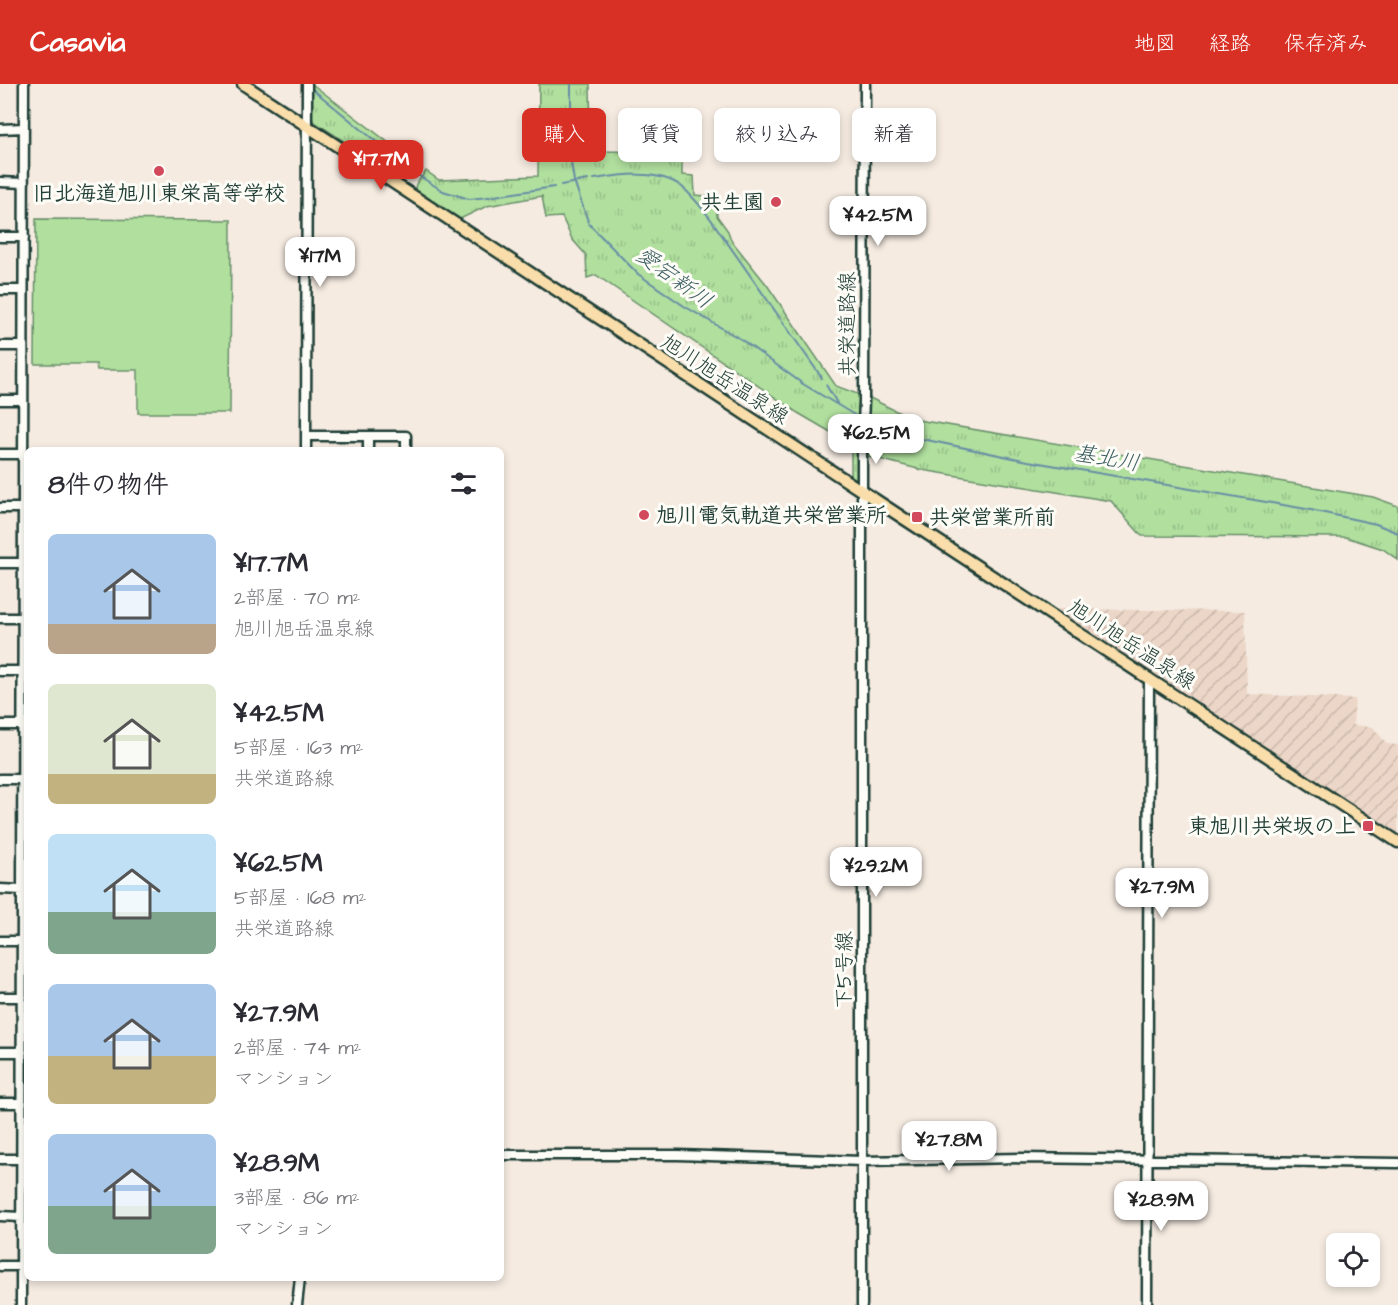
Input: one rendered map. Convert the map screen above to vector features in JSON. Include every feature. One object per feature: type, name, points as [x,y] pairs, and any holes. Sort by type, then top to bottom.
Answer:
[{"type":"main road","name":"旭川旭岳温泉線","points":[[243,84],[1398,842]]},
{"type":"street","points":[[24,84],[22,563],[24,761]]},
{"type":"street","name":"共栄道路線","points":[[863,491],[865,84]]},
{"type":"street","points":[[306,447],[307,85]]},
{"type":"street","points":[[0,129],[24,128]]},
{"type":"street","points":[[0,182],[24,183]]},
{"type":"street","points":[[0,237],[24,237]]},
{"type":"street","points":[[0,290],[23,290]]},
{"type":"street","points":[[0,346],[23,346]]},
{"type":"street","points":[[0,400],[23,400]]},
{"type":"street","points":[[306,436],[406,436],[406,447]]},
{"type":"street","points":[[368,436],[368,447]]},
{"type":"street","points":[[0,454],[23,454]]},
{"type":"street","name":"下5号線","points":[[862,1305],[863,491]]},
{"type":"street","points":[[0,508],[23,508]]},
{"type":"street","points":[[0,563],[22,563]]},
{"type":"street","points":[[0,618],[22,618]]},
{"type":"street","points":[[0,671],[22,670]]},
{"type":"street","points":[[1147,1305],[1149,678]]},
{"type":"street","points":[[0,725],[22,725]]},
{"type":"street","points":[[0,779],[24,779]]},
{"type":"street","points":[[21,1305],[21,1216],[24,1159],[22,890],[24,816]]},
{"type":"street","points":[[0,890],[22,890]]},
{"type":"street","points":[[0,941],[22,941]]},
{"type":"street","points":[[0,997],[22,997]]},
{"type":"street","points":[[0,1052],[22,1052]]},
{"type":"street","points":[[0,1103],[22,1103]]},
{"type":"street","points":[[504,1155],[678,1155],[862,1161],[1021,1158],[1398,1163]]},
{"type":"street","points":[[0,1159],[24,1159]]},
{"type":"street","points":[[0,1216],[21,1216]]},
{"type":"street","points":[[0,1266],[21,1266]]},
{"type":"street","points":[[297,1305],[300,1281]]},
{"type":"shaded area","points":[[1056,609],[1245,611],[1247,694],[1355,699],[1353,725],[1373,727],[1387,744],[1398,745],[1398,834]]},
{"type":"green space","points":[[312,84],[415,163],[408,173],[376,148],[370,158],[313,121]]},
{"type":"green space","points":[[539,84],[590,84],[590,108],[539,108]]},
{"type":"green space","points":[[606,151],[618,151],[618,162],[682,162],[682,175],[694,176],[695,195],[716,197],[717,216],[728,231],[731,240],[767,285],[836,386],[860,395],[859,486],[851,481],[851,444],[798,413],[596,275],[587,278],[586,255],[572,239],[562,217],[546,218],[542,196],[487,206],[458,220],[414,191],[416,184],[426,171],[439,180],[538,176],[538,162],[606,162]]},
{"type":"green space","points":[[36,219],[231,220],[230,413],[138,413],[138,370],[97,370],[96,364],[35,364]]},
{"type":"green space","points":[[868,397],[912,419],[1373,497],[1398,506],[1398,560],[1383,549],[1346,537],[1142,536],[1111,501],[922,470],[867,456]]},
{"type":"waterway","name":"愛宕新川","points":[[571,84],[571,162],[574,181],[589,224],[638,274],[684,306],[742,340],[803,384],[861,419]]},
{"type":"waterway","name":"基北川","points":[[310,87],[413,172],[443,191],[469,199],[554,187]]},
{"type":"waterway","name":"基北川","points":[[594,179],[650,175],[681,186],[710,218],[822,378]]},
{"type":"waterway","name":"愛宕新川","points":[[561,185],[588,180]]},
{"type":"waterway","name":"基北川","points":[[826,385],[837,403]]},
{"type":"waterway","name":"基北川","points":[[867,421],[922,439],[1028,461],[1306,509],[1376,524],[1398,533]]},
{"type":"place","name":"旧北海道旭川東栄高等学校","points":[[159,171]]},
{"type":"place","name":"共生園","points":[[776,202]]},
{"type":"place","name":"旭川電気軌道共栄営業所","points":[[644,515]]},
{"type":"place","name":"共栄営業所前","points":[[917,517]]},
{"type":"place","name":"東旭川共栄坂の上","points":[[1368,826]]}]
